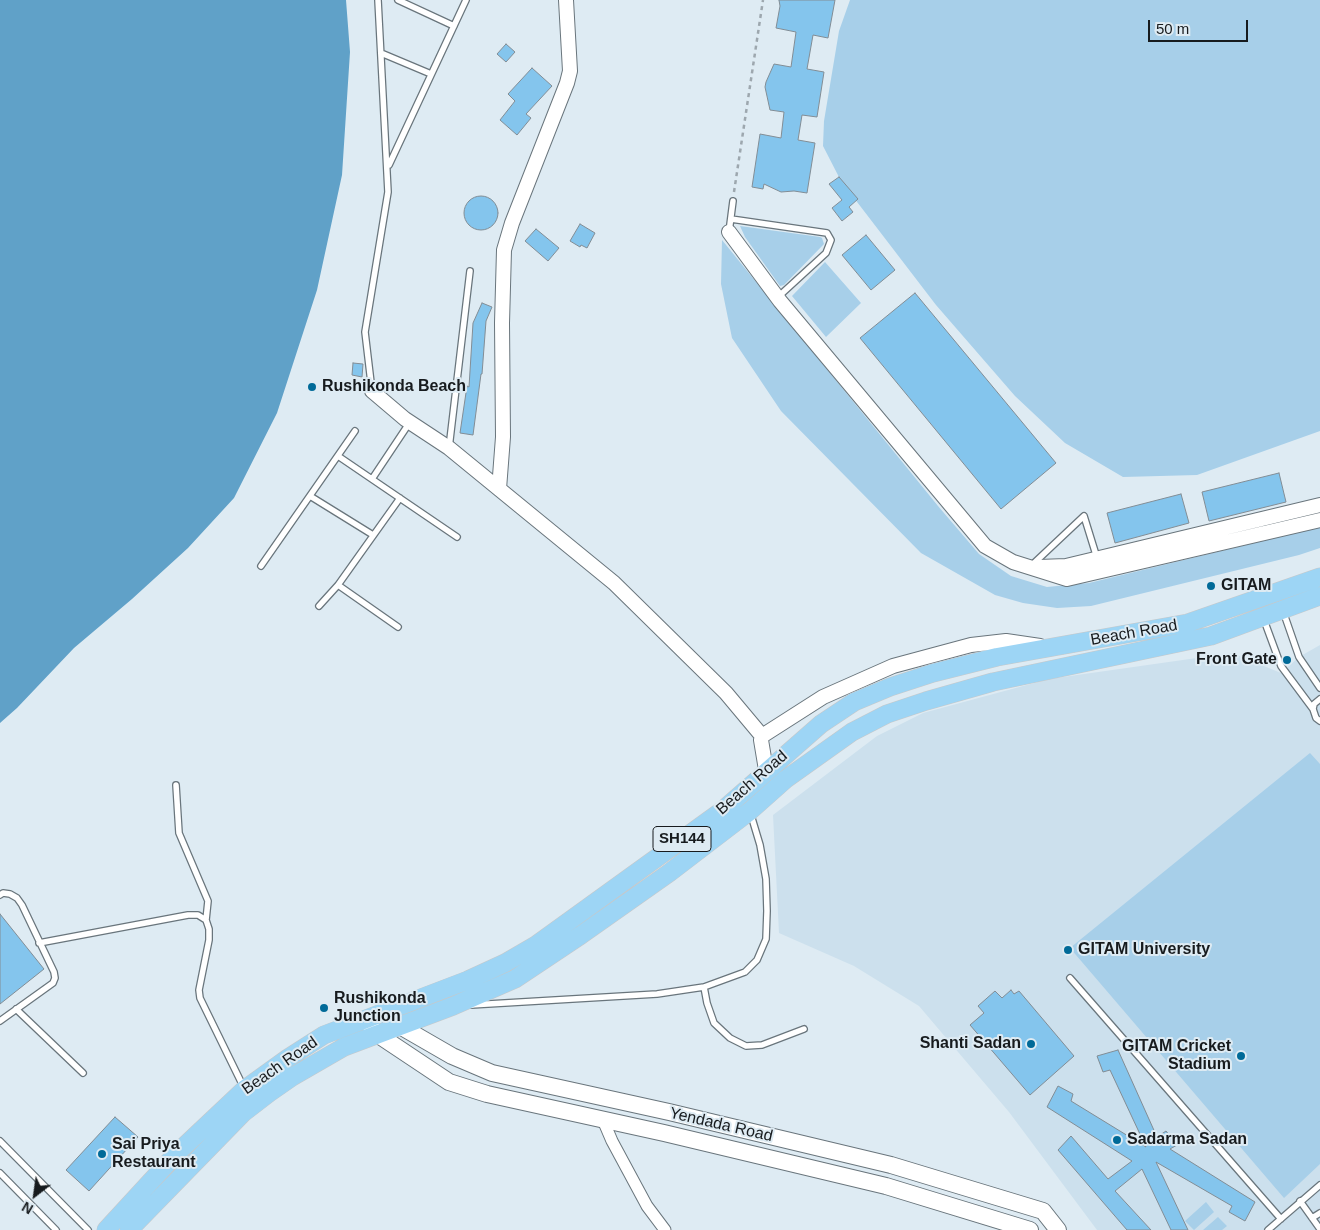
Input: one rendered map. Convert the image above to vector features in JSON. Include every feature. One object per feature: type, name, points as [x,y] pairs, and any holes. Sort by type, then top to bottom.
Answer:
[{"type":"main road","name":"Beach Road","points":[[106,1230],[176,1154],[244,1089],[324,1035],[468,980],[505,963],[528,949],[663,853],[739,796],[766,770],[821,724],[854,702],[890,687],[933,673],[997,657],[1188,623],[1320,577]]},
{"type":"main road","name":"SH144","points":[[133,1228],[243,1113],[292,1077],[344,1046],[453,1006],[514,979],[669,873],[750,810],[786,779],[852,732],[887,714],[926,701],[992,682],[1211,636],[1320,596]]},
{"type":"main road","name":"Yendada Road","points":[[387,1012],[400,1026],[452,1056],[492,1073],[669,1112],[891,1165],[1043,1211]]},
{"type":"main road","name":"Yendada Road","points":[[366,1019],[377,1034],[449,1082],[487,1094],[886,1186],[1030,1230]]},
{"type":"main road","points":[[1043,1211],[1058,1230]]},
{"type":"street","points":[[499,489],[503,437],[502,323],[504,250],[512,223],[570,71],[566,0]]},
{"type":"street","points":[[730,225],[777,297],[985,546],[1013,562],[1066,579],[1320,520]]},
{"type":"street","points":[[372,391],[410,422],[449,448],[614,583],[726,693],[762,736],[766,770]]},
{"type":"street","points":[[1030,567],[1066,566],[1320,505]]},
{"type":"street","points":[[762,736],[823,697],[893,666],[970,645],[1006,641],[1048,648]]},
{"type":"street","points":[[603,1120],[612,1141],[647,1206],[665,1230]]},
{"type":"street","points":[[1030,1230],[1043,1211]]},
{"type":"lane","points":[[372,391],[365,332],[388,192],[378,0]]},
{"type":"lane","points":[[398,0],[454,26]]},
{"type":"lane","points":[[388,167],[466,0]]},
{"type":"lane","points":[[381,53],[431,74]]},
{"type":"lane","points":[[733,201],[730,225],[827,232],[831,240],[826,253],[777,297]]},
{"type":"lane","points":[[449,448],[470,271]]},
{"type":"lane","points":[[372,479],[410,422]]},
{"type":"lane","points":[[261,566],[356,432]]},
{"type":"lane","points":[[338,456],[457,537]]},
{"type":"lane","points":[[310,496],[373,535]]},
{"type":"lane","points":[[319,606],[338,585],[400,498]]},
{"type":"lane","points":[[1030,567],[1084,516],[1097,558]]},
{"type":"lane","points":[[338,585],[398,627]]},
{"type":"lane","points":[[1282,609],[1299,657],[1320,688]]},
{"type":"lane","points":[[1263,616],[1281,666],[1313,709],[1316,718],[1320,721]]},
{"type":"lane","points":[[1313,709],[1314,704],[1320,699]]},
{"type":"lane","points":[[176,785],[179,833],[208,901],[206,920],[209,929],[209,940],[199,990],[200,998],[244,1089]]},
{"type":"lane","points":[[453,1006],[630,996],[704,987],[746,972],[757,960],[766,939],[766,879],[760,845],[750,810],[739,796]]},
{"type":"lane","points":[[0,895],[3,893],[10,894],[17,898],[54,972],[55,978],[53,983],[0,1021]]},
{"type":"lane","points":[[39,943],[188,915],[198,915],[206,920]]},
{"type":"lane","points":[[1070,978],[1281,1218]]},
{"type":"lane","points":[[704,987],[714,1023],[730,1038],[746,1046],[762,1045],[804,1029]]},
{"type":"lane","points":[[16,1009],[84,1073]]},
{"type":"lane","points":[[0,1141],[88,1230]]},
{"type":"lane","points":[[0,1173],[56,1230]]},
{"type":"lane","points":[[1268,1230],[1320,1185]]},
{"type":"lane","points":[[1300,1201],[1320,1229]]},
{"type":"lane","points":[[1312,1218],[1320,1213]]},
{"type":"path","points":[[733,201],[763,0]]},
{"type":"shaded area","points":[[0,0],[346,0],[350,52],[342,175],[317,290],[277,413],[234,498],[188,548],[74,648],[17,708],[0,723]]},
{"type":"shaded area","points":[[850,0],[1320,0],[1320,431],[1197,475],[1123,477],[1065,443],[1015,396],[936,305],[841,181],[823,146],[824,121],[839,31]]},
{"type":"shaded area","points":[[740,226],[820,237],[824,244],[784,285],[780,286],[745,237]]},
{"type":"shaded area","points":[[722,240],[979,554],[1011,576],[1047,587],[1089,583],[1320,527],[1320,548],[1299,555],[1091,606],[1057,608],[1023,603],[995,595],[921,553],[781,411],[732,338],[721,284]]},
{"type":"shaded area","points":[[825,262],[861,303],[826,337],[792,296]]},
{"type":"shaded area","name":"GITAM University","points":[[1320,645],[1320,1230],[1097,1230],[1009,1112],[919,1006],[854,966],[779,933],[773,815],[877,736],[923,713],[1049,679],[1232,653],[1281,673],[1299,657]]},
{"type":"shaded area","name":"GITAM Cricket Stadium","points":[[1310,753],[1320,764],[1320,1164],[1284,1198],[1070,948]]},
{"type":"shaded area","points":[[1206,1202],[1214,1212],[1194,1230],[1185,1221]]},
{"type":"shaded area","points":[[1218,1217],[1227,1226],[1222,1230],[1203,1230]]},
{"type":"building","points":[[779,0],[835,0],[828,38],[813,35],[807,69],[824,72],[817,117],[802,115],[798,140],[815,143],[807,193],[781,192],[764,184],[763,189],[752,187],[760,134],[781,138],[784,112],[770,110],[765,87],[774,64],[791,67],[796,32],[776,28],[780,6]]},
{"type":"building","points":[[506,44],[515,52],[506,62],[497,54]]},
{"type":"building","points":[[532,68],[552,86],[526,114],[531,118],[517,135],[500,120],[515,101],[508,94]]},
{"type":"building","points":[[839,177],[858,199],[849,207],[853,212],[842,221],[832,208],[842,200],[829,184]]},
{"type":"building","points":[[481,196],[488,197],[493,201],[497,206],[497,220],[493,225],[488,229],[481,230],[474,229],[469,225],[465,220],[464,213],[465,206],[469,201],[474,197]]},
{"type":"building","points":[[580,224],[595,233],[587,248],[581,245],[580,247],[570,241]]},
{"type":"building","points":[[536,229],[559,248],[548,261],[525,241]]},
{"type":"building","points":[[866,235],[895,270],[871,290],[842,255]]},
{"type":"building","points":[[915,293],[1056,463],[1001,509],[860,338]]},
{"type":"building","points":[[482,303],[492,307],[486,321],[482,374],[473,435],[460,433],[467,386],[469,387],[473,323]]},
{"type":"building","points":[[353,363],[363,364],[362,377],[352,375]]},
{"type":"building","points":[[1279,473],[1286,502],[1209,521],[1202,492]]},
{"type":"building","points":[[1181,494],[1189,523],[1115,543],[1107,513]]},
{"type":"building","points":[[0,914],[44,969],[0,1004]]},
{"type":"building","name":"Shanti Sadan","points":[[1011,990],[1014,994],[1019,991],[1074,1056],[1030,1095],[970,1025],[984,1013],[978,1006],[995,991],[1002,998]]},
{"type":"building","name":"Sadarma Sadan","points":[[1118,1050],[1157,1137],[1166,1131],[1177,1145],[1170,1149],[1255,1202],[1245,1221],[1229,1212],[1232,1206],[1156,1162],[1188,1230],[1171,1230],[1142,1169],[1115,1191],[1151,1230],[1127,1230],[1058,1150],[1071,1136],[1108,1179],[1132,1161],[1047,1107],[1058,1086],[1073,1094],[1071,1101],[1146,1147],[1110,1070],[1103,1072],[1097,1056]]},
{"type":"building","name":"Sai Priya Restaurant","points":[[115,1117],[138,1137],[89,1191],[66,1170]]},
{"type":"place","name":"Rushikonda Beach","points":[[312,387]]},
{"type":"place","name":"GITAM","points":[[1211,586]]},
{"type":"place","name":"Front Gate","points":[[1287,660]]},
{"type":"place","name":"GITAM University","points":[[1068,950]]},
{"type":"place","name":"Rushikonda Junction","points":[[324,1008]]},
{"type":"place","name":"Shanti Sadan","points":[[1031,1044]]},
{"type":"place","name":"GITAM Cricket Stadium","points":[[1241,1056]]},
{"type":"place","name":"Sadarma Sadan","points":[[1117,1140]]},
{"type":"place","name":"Sai Priya Restaurant","points":[[102,1154]]}]
